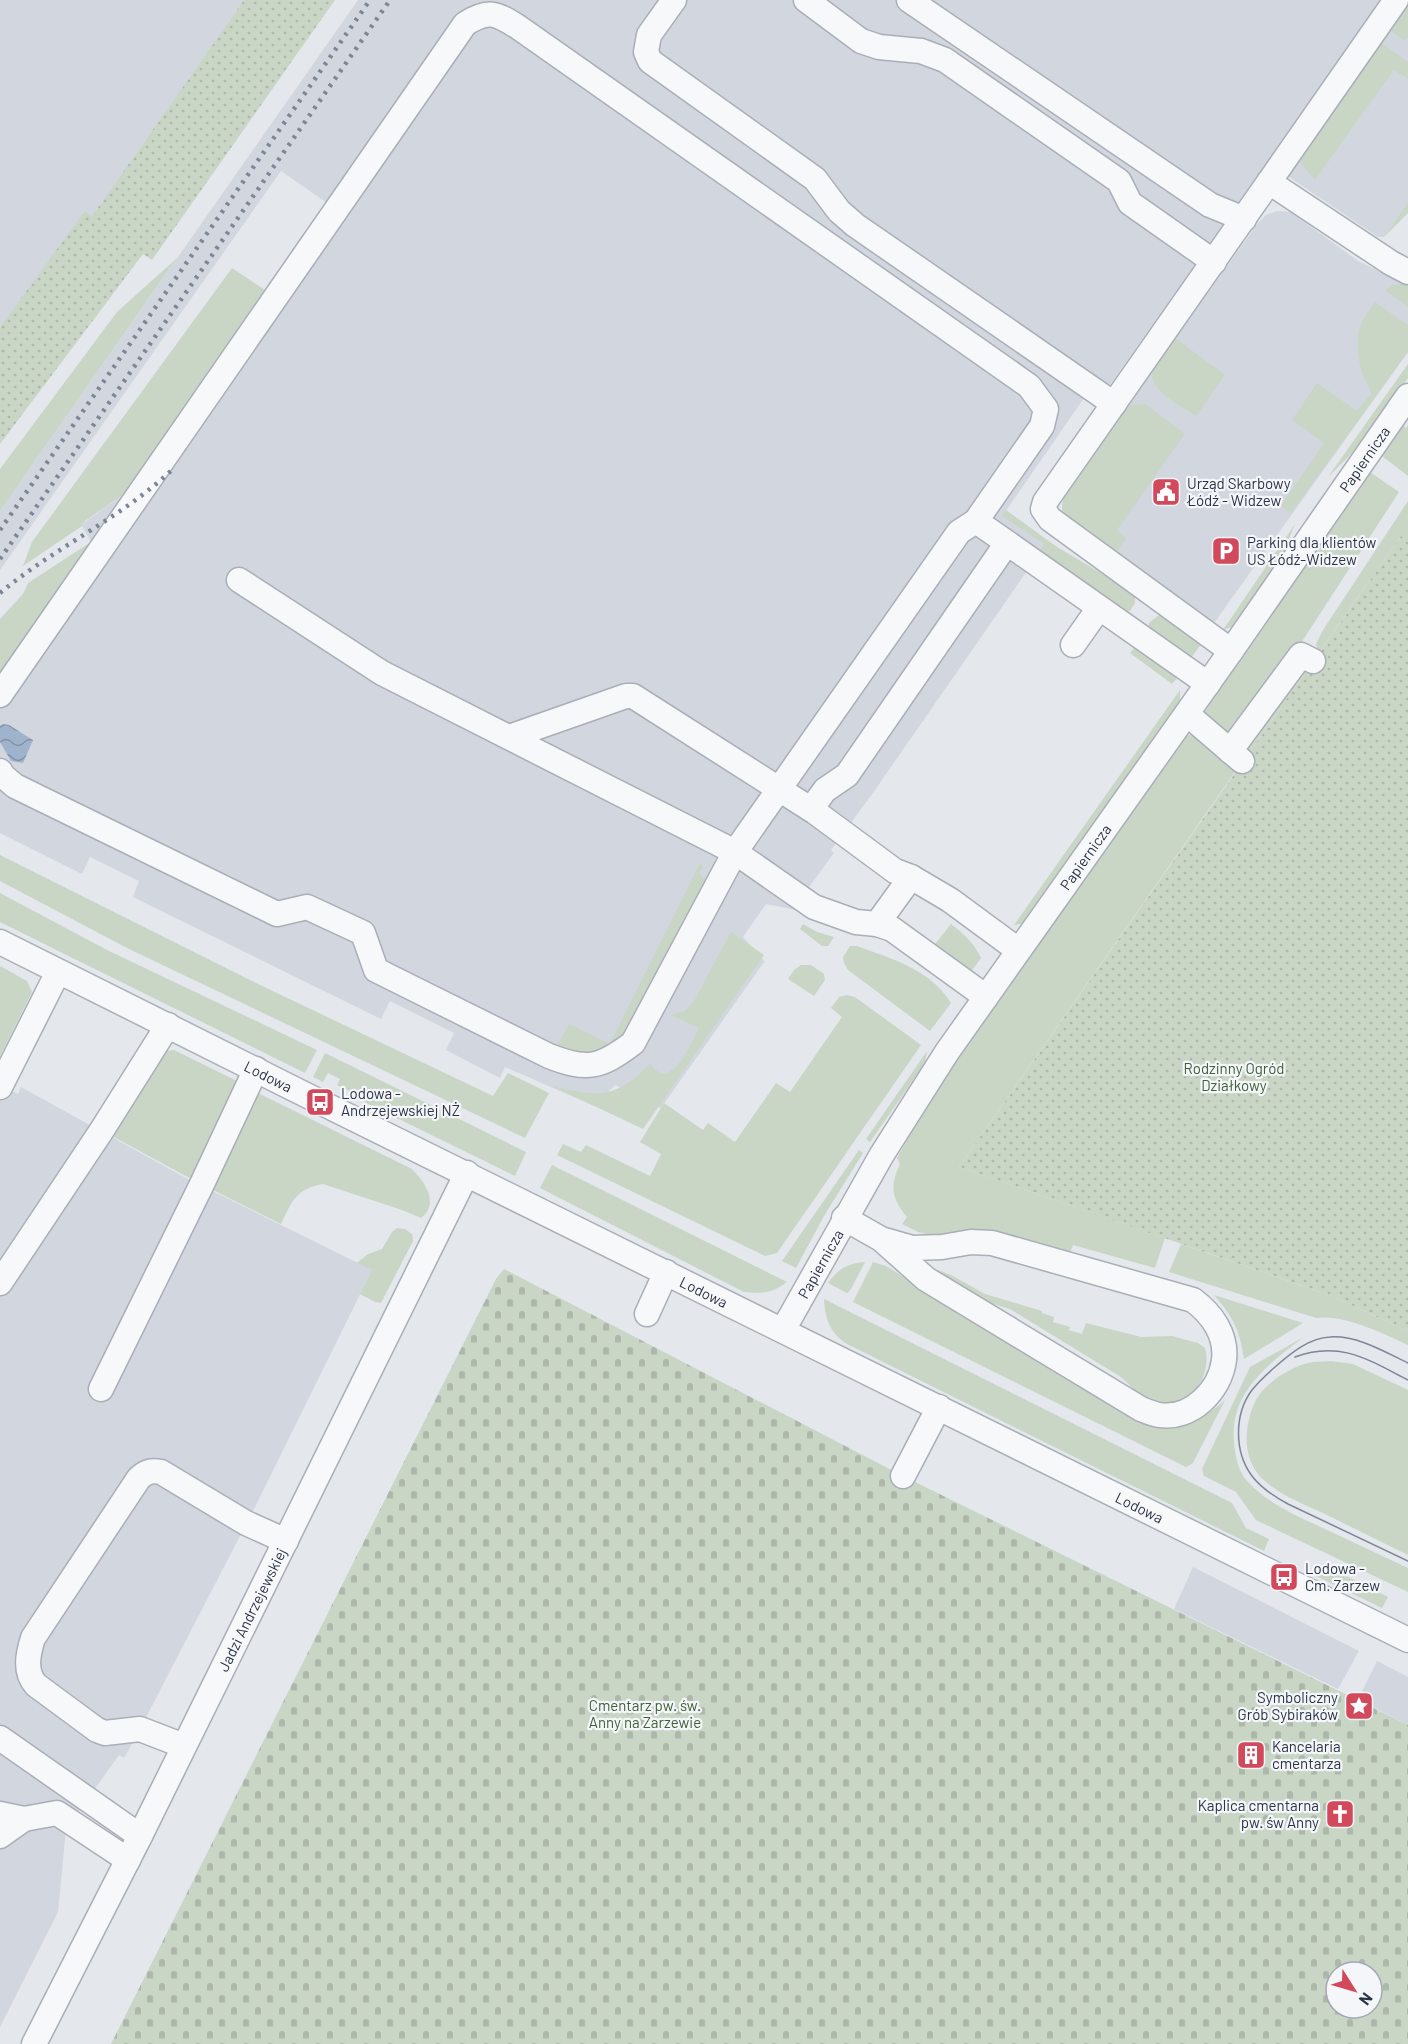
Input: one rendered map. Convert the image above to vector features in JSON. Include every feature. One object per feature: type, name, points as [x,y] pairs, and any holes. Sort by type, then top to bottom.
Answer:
[{"type":"street","points":[[674,0],[649,34],[646,52],[650,61],[815,179],[839,212],[855,225],[1114,404]]},
{"type":"street","points":[[806,0],[861,41],[879,47],[921,51],[945,60],[1119,180],[1130,203],[1214,262]]},
{"type":"street","points":[[909,0],[1210,205],[1244,219]]},
{"type":"street","points":[[1231,651],[1045,514],[1043,509],[1396,0]]},
{"type":"street","points":[[0,695],[465,24],[478,15],[490,13],[518,27],[1029,386],[1046,409],[1042,426],[976,521],[959,532],[735,852],[633,1044],[616,1056],[598,1064],[571,1065],[539,1051],[376,970],[363,933],[308,907],[278,914],[15,786],[0,771]]},
{"type":"street","points":[[1269,182],[1390,263],[1408,272]]},
{"type":"street","name":"Papiernicza","points":[[783,1330],[880,1156],[947,1052],[1208,684],[1408,396]]},
{"type":"street","points":[[976,521],[1208,684]]},
{"type":"street","points":[[811,809],[829,786],[847,775],[1007,543]]},
{"type":"street","points":[[239,580],[382,673],[735,852],[814,907],[856,922],[877,924],[892,929],[986,997]]},
{"type":"street","points":[[1073,645],[1099,608]]},
{"type":"street","points":[[1186,714],[1237,756],[1301,655],[1313,661]]},
{"type":"street","points":[[509,737],[626,696],[633,696],[811,809],[896,871],[911,877],[950,900],[1018,950]]},
{"type":"street","points":[[877,924],[911,877]]},
{"type":"street","name":"Lodowa","points":[[0,942],[1408,1640]]},
{"type":"street","points":[[0,1087],[58,972]]},
{"type":"street","points":[[0,1283],[102,1130],[168,1025]]},
{"type":"street","points":[[101,1389],[256,1069]]},
{"type":"street","name":"Jadzi Andrzejewskiej","points":[[34,2044],[140,1836],[467,1173]]},
{"type":"street","points":[[844,1218],[880,1239],[926,1279],[1141,1409],[1158,1415],[1174,1415],[1194,1408],[1207,1397],[1218,1380],[1224,1360],[1223,1343],[1217,1325],[1206,1310],[1193,1300],[992,1243],[971,1242],[942,1247],[912,1248],[880,1239]]},
{"type":"street","points":[[646,1314],[666,1272]]},
{"type":"street","points":[[903,1476],[939,1407]]},
{"type":"street","points":[[184,1746],[140,1729],[105,1733],[97,1730],[36,1685],[30,1678],[29,1652],[33,1638],[144,1473],[153,1470],[161,1472],[246,1523],[286,1541]]},
{"type":"street","points":[[0,1738],[140,1836]]},
{"type":"street","points":[[0,1814],[24,1819],[57,1813],[128,1860]]},
{"type":"street","points":[[0,1836],[24,1819]]},
{"type":"shaded area","points":[[0,0],[244,0],[92,216],[85,212],[0,327]]},
{"type":"shaded area","points":[[358,0],[1408,0],[1408,202],[1384,237],[1378,237],[1267,162],[1095,406],[1084,398],[1003,515],[1045,545],[831,850],[834,853],[809,887],[813,890],[799,909],[801,911],[766,904],[743,937],[766,963],[764,962],[661,1108],[615,1085],[594,1106],[505,1067],[500,1078],[446,1050],[454,1033],[390,1001],[381,1019],[133,897],[139,881],[90,857],[82,874],[0,833],[0,673],[91,542],[82,526],[127,492],[327,203],[281,171],[0,570],[0,511]]},
{"type":"shaded area","points":[[1277,211],[1291,212],[1358,261],[1408,285],[1408,352],[1212,626],[1115,555],[1062,511],[1063,500],[1068,489],[1258,223],[1266,215]]},
{"type":"shaded area","points":[[0,1085],[18,1094],[21,1087],[184,1177],[372,1270],[255,1507],[140,1729],[124,1758],[119,1755],[66,1829],[58,1912],[0,2027]]},
{"type":"shaded area","points":[[1193,1567],[1359,1651],[1338,1689],[1174,1609]]},
{"type":"shaded area","points":[[1377,1661],[1408,1677],[1408,1725],[1358,1699]]},
{"type":"green space","points":[[244,0],[335,0],[152,260],[143,254],[0,444],[0,327],[85,211],[92,216]]},
{"type":"green space","points":[[1408,1],[1408,36],[1405,41],[1386,27]]},
{"type":"green space","points":[[1378,41],[1408,62],[1408,79],[1394,70],[1315,180],[1301,163],[1301,148]]},
{"type":"green space","points":[[1408,202],[1408,213],[1384,237]]},
{"type":"green space","points":[[177,258],[0,511],[0,469],[117,312]]},
{"type":"green space","points":[[232,268],[268,292],[127,492],[23,566],[32,542]]},
{"type":"green space","points":[[1392,285],[1408,285],[1408,307],[1385,290]]},
{"type":"green space","points":[[1375,302],[1408,325],[1408,352],[1291,513],[1281,506],[1324,443],[1292,420],[1317,383],[1357,411],[1372,393],[1361,370],[1358,336],[1364,318]]},
{"type":"green space","points":[[1175,338],[1225,375],[1196,416],[1160,391],[1152,377],[1157,362]]},
{"type":"green space","points":[[1408,364],[1408,378],[1365,440],[1328,477]]},
{"type":"green space","points":[[1145,404],[1185,434],[1117,530],[1126,538],[1115,555],[1071,523],[1063,512],[1062,503],[1068,489],[1124,409],[1132,405]]},
{"type":"green space","points":[[1401,424],[1406,428],[1408,425],[1408,476],[1382,456],[1381,452]]},
{"type":"green space","points":[[1370,472],[1399,492],[1292,657],[1231,735],[1224,734],[1201,711]]},
{"type":"green space","points":[[1408,501],[1408,539],[1401,536],[1318,654],[1316,644],[1323,630]]},
{"type":"green space","points":[[1006,510],[1057,547],[1128,589],[1135,597],[1135,603],[1130,611],[1124,611],[1039,552],[1044,544],[1002,516]]},
{"type":"green space","points":[[1295,524],[1280,561],[1237,625],[1223,630]]},
{"type":"green space","name":"Rodzinny Ogród Działkowy","points":[[1401,536],[1408,539],[1408,1331],[1329,1295],[959,1167]]},
{"type":"green space","points":[[91,542],[0,673],[0,619],[23,594],[28,583]]},
{"type":"green space","points":[[1159,615],[1167,616],[1202,643],[1191,658],[1149,629],[1149,623]]},
{"type":"green space","points":[[1136,646],[1178,677],[1172,684],[1130,653]]},
{"type":"green space","points":[[1308,669],[1248,754],[1241,746],[1291,680]]},
{"type":"green space","points":[[1180,690],[1180,700],[1175,711],[1030,916],[1021,924],[1014,925]]},
{"type":"green space","points":[[1192,735],[1237,769],[959,1167],[1165,1238],[1155,1268],[1073,1245],[1070,1253],[985,1230],[931,1235],[918,1232],[902,1224],[907,1217],[898,1204],[894,1192],[900,1164],[897,1158],[923,1111],[962,1051],[1183,736]]},
{"type":"green space","points":[[0,855],[256,983],[493,1096],[508,1073],[549,1093],[525,1138],[129,949],[0,881]]},
{"type":"green space","points":[[700,863],[703,866],[699,874],[708,881],[633,1029],[597,1055],[572,1055],[555,1049],[569,1024],[610,1044]]},
{"type":"green space","points":[[0,893],[107,950],[317,1050],[305,1073],[0,922]]},
{"type":"green space","points":[[803,924],[817,932],[834,937],[828,946],[822,946],[800,929]]},
{"type":"green space","points":[[951,924],[968,939],[981,958],[970,973],[932,948]]},
{"type":"green space","points":[[731,932],[764,955],[643,1129],[552,1086],[582,1092],[605,1093],[626,1084],[650,1064],[658,1072],[665,1073],[673,1070],[686,1054],[699,1028],[671,1015],[685,1011],[694,1001]]},
{"type":"green space","points":[[850,946],[857,946],[909,967],[921,973],[942,991],[951,1003],[930,1031],[848,970],[843,957]]},
{"type":"green space","points":[[801,965],[811,965],[824,974],[825,980],[814,996],[788,979]]},
{"type":"green space","points":[[0,966],[27,981],[32,992],[0,1056]]},
{"type":"green space","points":[[847,995],[855,997],[921,1045],[777,1253],[765,1256],[557,1155],[563,1144],[581,1152],[586,1145],[650,1176],[661,1154],[640,1142],[664,1103],[703,1130],[708,1123],[735,1142],[776,1083],[790,1092],[842,1017],[831,1008],[839,997]]},
{"type":"green space","points":[[174,1050],[239,1082],[195,1181],[110,1135],[159,1055]]},
{"type":"green space","points":[[927,1051],[925,1063],[870,1142],[866,1139]]},
{"type":"green space","points":[[325,1053],[526,1152],[515,1176],[358,1099],[359,1096],[337,1085],[340,1079],[328,1073],[323,1082],[313,1077]]},
{"type":"green space","points":[[258,1093],[412,1169],[426,1187],[430,1200],[427,1212],[421,1218],[323,1184],[307,1189],[296,1197],[281,1224],[207,1187],[251,1099]]},
{"type":"green space","points":[[859,1150],[863,1153],[824,1216],[796,1268],[782,1261]]},
{"type":"green space","points":[[552,1165],[787,1282],[767,1292],[744,1292],[540,1188]]},
{"type":"green space","points":[[397,1228],[405,1229],[412,1234],[413,1241],[381,1303],[375,1302],[360,1294],[372,1270],[357,1263],[368,1254],[382,1249]]},
{"type":"green space","points":[[1181,1244],[1329,1295],[1408,1331],[1408,1345],[1350,1322],[1316,1318],[1169,1272]]},
{"type":"green space","points":[[865,1262],[847,1293],[828,1283],[844,1268]]},
{"type":"green space","points":[[873,1262],[886,1266],[1110,1404],[1142,1421],[1169,1427],[1182,1425],[1195,1421],[1225,1400],[1193,1463],[1186,1467],[853,1302]]},
{"type":"green space","name":"Cmentarz pw. św. Anny na Zarzewie","points":[[504,1269],[903,1476],[1408,1725],[1408,2044],[111,2044],[496,1279]]},
{"type":"green space","points":[[938,1270],[985,1294],[1042,1311],[1054,1317],[1053,1322],[1070,1327],[1069,1330],[1082,1334],[1086,1323],[1141,1337],[1172,1336],[1198,1343],[1205,1348],[1207,1359],[1201,1381],[1187,1398],[1178,1403],[1167,1405],[1150,1401],[1136,1392],[1121,1377],[1010,1309],[983,1301],[932,1271]]},
{"type":"green space","points":[[1214,1295],[1303,1323],[1244,1359],[1235,1324]]},
{"type":"green space","points":[[824,1299],[1232,1503],[1246,1528],[1269,1539],[1264,1551],[847,1344],[836,1335],[830,1325]]},
{"type":"green space","points":[[1304,1337],[1265,1369],[1244,1394],[1234,1425],[1234,1447],[1239,1468],[1255,1489],[1283,1509],[1408,1568],[1408,1592],[1256,1520],[1236,1492],[1204,1476],[1202,1469],[1250,1367]]},
{"type":"green space","points":[[1331,1361],[1353,1364],[1408,1390],[1408,1555],[1280,1492],[1258,1474],[1249,1457],[1247,1430],[1254,1404],[1263,1390],[1276,1378],[1300,1365]]},
{"type":"green space","points":[[1322,1564],[1388,1597],[1382,1608],[1316,1576]]},
{"type":"water","points":[[9,725],[33,740],[23,763],[11,761],[0,742],[0,726]]},
{"type":"tram line","points":[[1408,1363],[1370,1345],[1350,1339],[1330,1337],[1315,1340],[1287,1357],[1255,1387],[1242,1410],[1238,1433],[1239,1445],[1246,1466],[1252,1476],[1268,1492],[1288,1504],[1408,1561]]},
{"type":"tram line","points":[[1295,1357],[1311,1352],[1340,1352],[1367,1359],[1408,1380]]},
{"type":"railway","points":[[0,530],[370,0]]},
{"type":"railway","points":[[0,559],[390,0]]},
{"type":"railway","points":[[0,593],[21,576],[133,502],[174,468]]},
{"type":"place","name":"Urząd Skarbowy Łódź - Widzew","points":[[1166,492]]},
{"type":"place","name":"Parking dla klientów US Łódź-Widzew","points":[[1226,551]]},
{"type":"place","name":"Lodowa - Andrzejewskiej NŻ","points":[[320,1102]]},
{"type":"place","name":"Lodowa - Cm. Zarzew","points":[[1284,1577]]},
{"type":"place","name":"Symboliczny Grób Sybiraków","points":[[1359,1706]]},
{"type":"place","name":"Kancelaria cmentarza","points":[[1251,1755]]},
{"type":"place","name":"Kaplica cmentarna pw. św Anny","points":[[1340,1814]]}]
